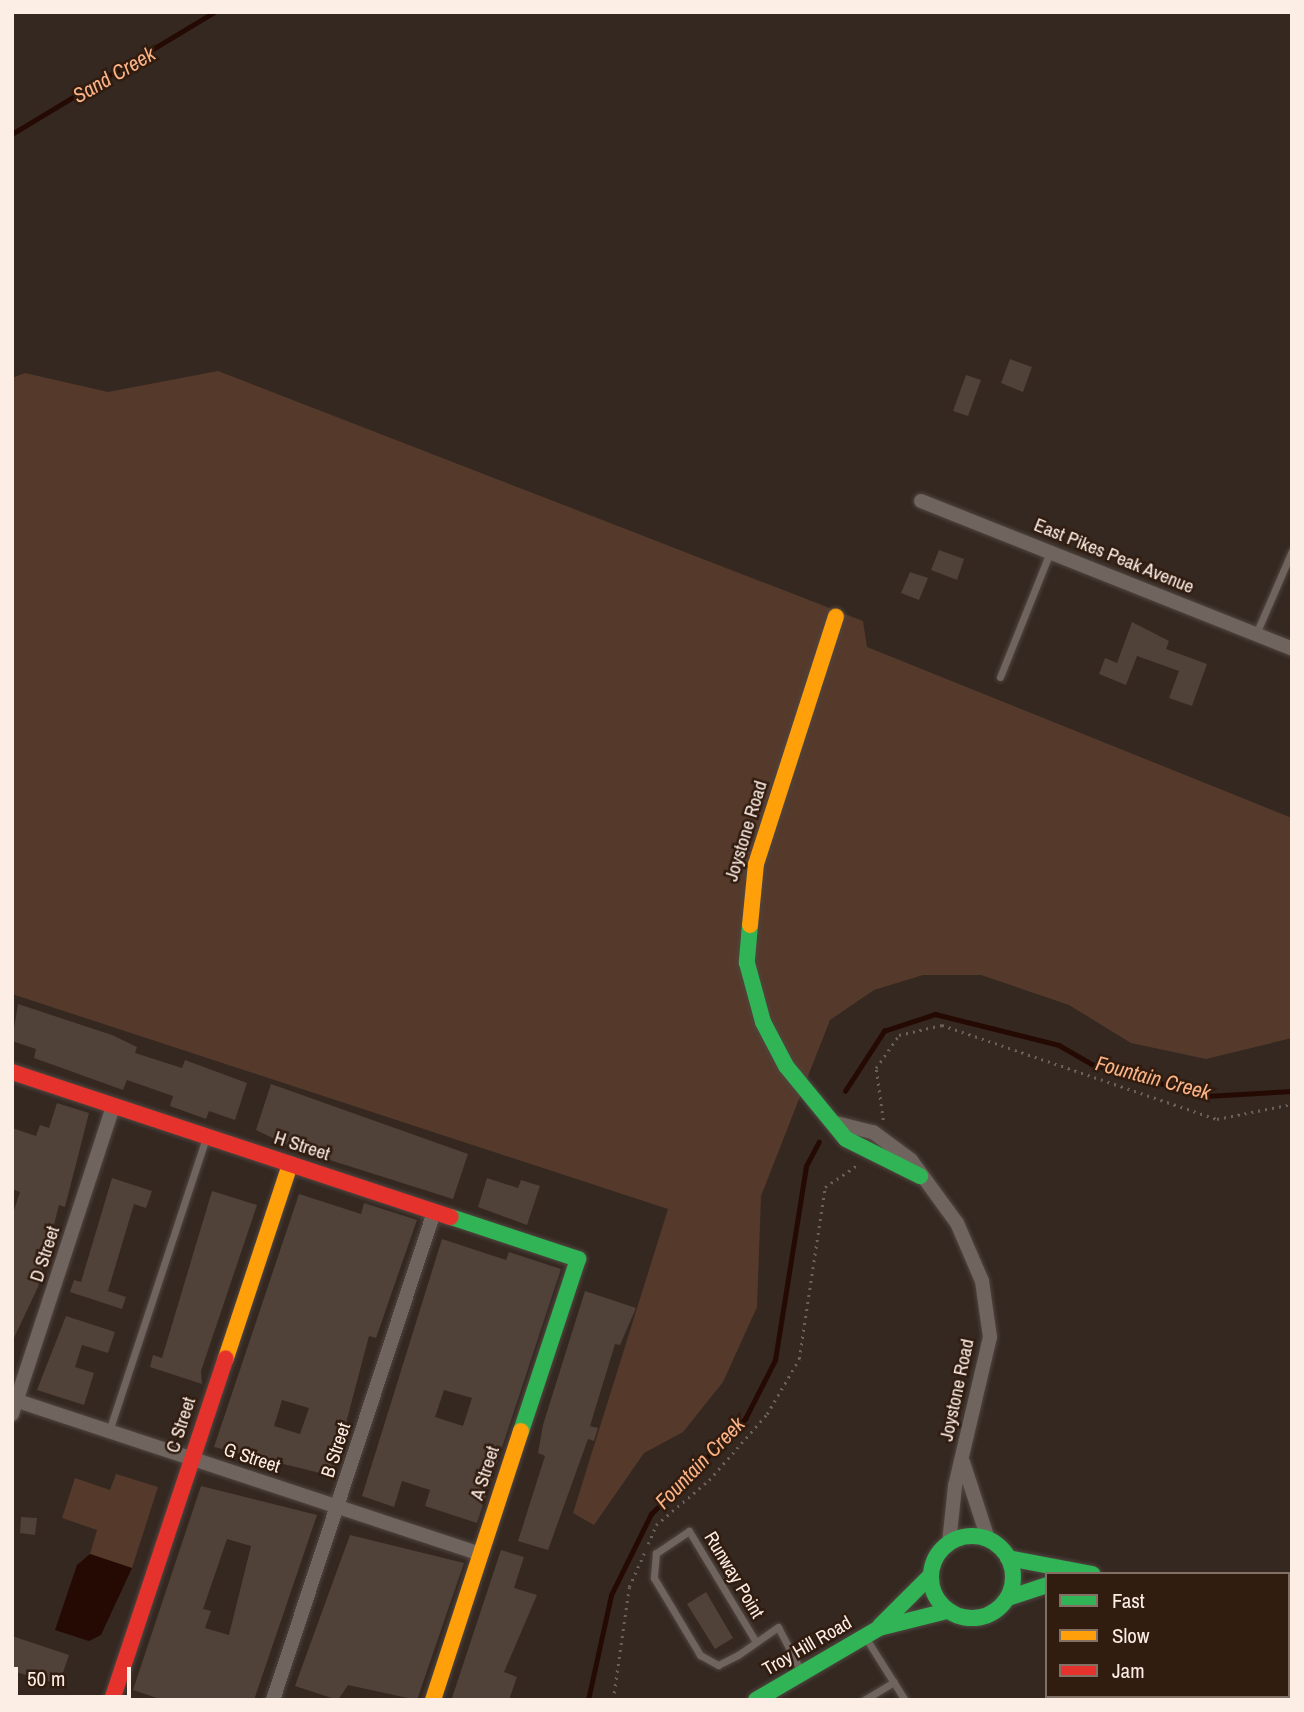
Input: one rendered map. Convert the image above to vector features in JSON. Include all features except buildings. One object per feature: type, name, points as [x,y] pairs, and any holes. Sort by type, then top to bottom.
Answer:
[{"type":"street","name":"East Pikes Peak Avenue","points":[[921,501],[1292,649]]},
{"type":"street","name":"Joystone Road","points":[[836,617],[756,864],[746,940],[763,1022],[786,1066],[856,1145],[920,1177],[957,1223],[985,1303],[990,1337],[949,1543]]},
{"type":"street","name":"H Street","points":[[12,1072],[578,1259]]},
{"type":"street","name":"D Street","points":[[14,1404],[113,1106]]},
{"type":"street","name":"C Street","points":[[112,1700],[290,1164]]},
{"type":"street","name":"B Street","points":[[273,1700],[434,1212]]},
{"type":"street","name":"A Street","points":[[433,1700],[578,1259]]},
{"type":"street","name":"G Street","points":[[14,1404],[109,1432],[481,1554]]},
{"type":"street","name":"Joystone Road","points":[[963,1462],[988,1539]]},
{"type":"street","points":[[872,1632],[930,1576],[949,1543],[988,1539],[1009,1558],[1082,1572]]},
{"type":"street","points":[[1008,1598],[1013,1578],[1009,1558]]},
{"type":"street","points":[[930,1576],[947,1611]]},
{"type":"street","points":[[872,1632],[947,1611],[976,1618],[1008,1598],[1045,1586]]},
{"type":"street","name":"Troy Hill Road","points":[[756,1700],[872,1632]]},
{"type":"lane","points":[[1000,677],[1050,551]]},
{"type":"lane","points":[[1256,634],[1292,551]]},
{"type":"lane","points":[[109,1432],[206,1136]]},
{"type":"lane","name":"Runway Point","points":[[756,1642],[690,1531],[665,1544],[652,1564],[700,1655],[718,1665],[756,1642],[778,1627],[801,1672]]},
{"type":"lane","points":[[872,1632],[905,1700]]},
{"type":"lane","points":[[864,1700],[894,1682]]},
{"type":"path","points":[[884,1126],[876,1068],[899,1035],[942,1026],[1217,1119],[1292,1104]]},
{"type":"path","points":[[613,1700],[629,1587],[656,1525],[709,1480],[767,1414],[799,1359],[825,1187],[858,1166]]},
{"type":"shaded area","points":[[218,371],[863,621],[867,647],[1292,818],[1292,1038],[1206,1059],[1131,1043],[1069,1005],[981,975],[923,975],[874,990],[830,1020],[761,1196],[757,1307],[723,1382],[683,1432],[644,1453],[594,1525],[573,1513],[668,1209],[12,994],[12,378],[25,373],[108,392]]},
{"type":"shaded area","points":[[116,1474],[158,1487],[132,1568],[90,1554],[97,1530],[62,1518],[75,1478],[110,1490]]},
{"type":"shaded area","points":[[90,1554],[132,1568],[101,1635],[89,1641],[55,1630],[77,1565]]},
{"type":"waterway","name":"Sand Creek","points":[[12,134],[214,12]]},
{"type":"waterway","name":"Fountain Creek","points":[[845,1091],[884,1031],[935,1014],[1059,1045],[1092,1064],[1206,1096],[1292,1091]]},
{"type":"waterway","name":"Fountain Creek","points":[[588,1700],[611,1595],[651,1514],[745,1419],[775,1360],[806,1166],[819,1142]]},
{"type":"traffic: fast","points":[[750,925],[747,963],[763,1022],[786,1066],[846,1139],[920,1176]]},
{"type":"traffic: fast","points":[[451,1217],[578,1259],[521,1431]]},
{"type":"traffic: fast","points":[[964,1536],[980,1536],[995,1543],[1006,1554],[1013,1569],[1013,1577],[1010,1593],[1001,1606],[980,1618],[964,1618],[949,1611],[938,1600],[931,1585],[931,1569],[938,1554],[949,1543],[964,1536]]},
{"type":"traffic: fast","points":[[1008,1558],[1082,1572]]},
{"type":"traffic: fast","points":[[880,1626],[930,1576]]},
{"type":"traffic: fast","points":[[1008,1598],[1045,1586]]},
{"type":"traffic: fast","points":[[756,1700],[879,1628],[947,1611]]},
{"type":"traffic: slow","points":[[750,925],[756,864],[836,617]]},
{"type":"traffic: slow","points":[[226,1358],[290,1164]]},
{"type":"traffic: slow","points":[[433,1700],[521,1431]]},
{"type":"traffic: jam","points":[[12,1072],[451,1217]]},
{"type":"traffic: jam","points":[[112,1700],[226,1358]]}]
